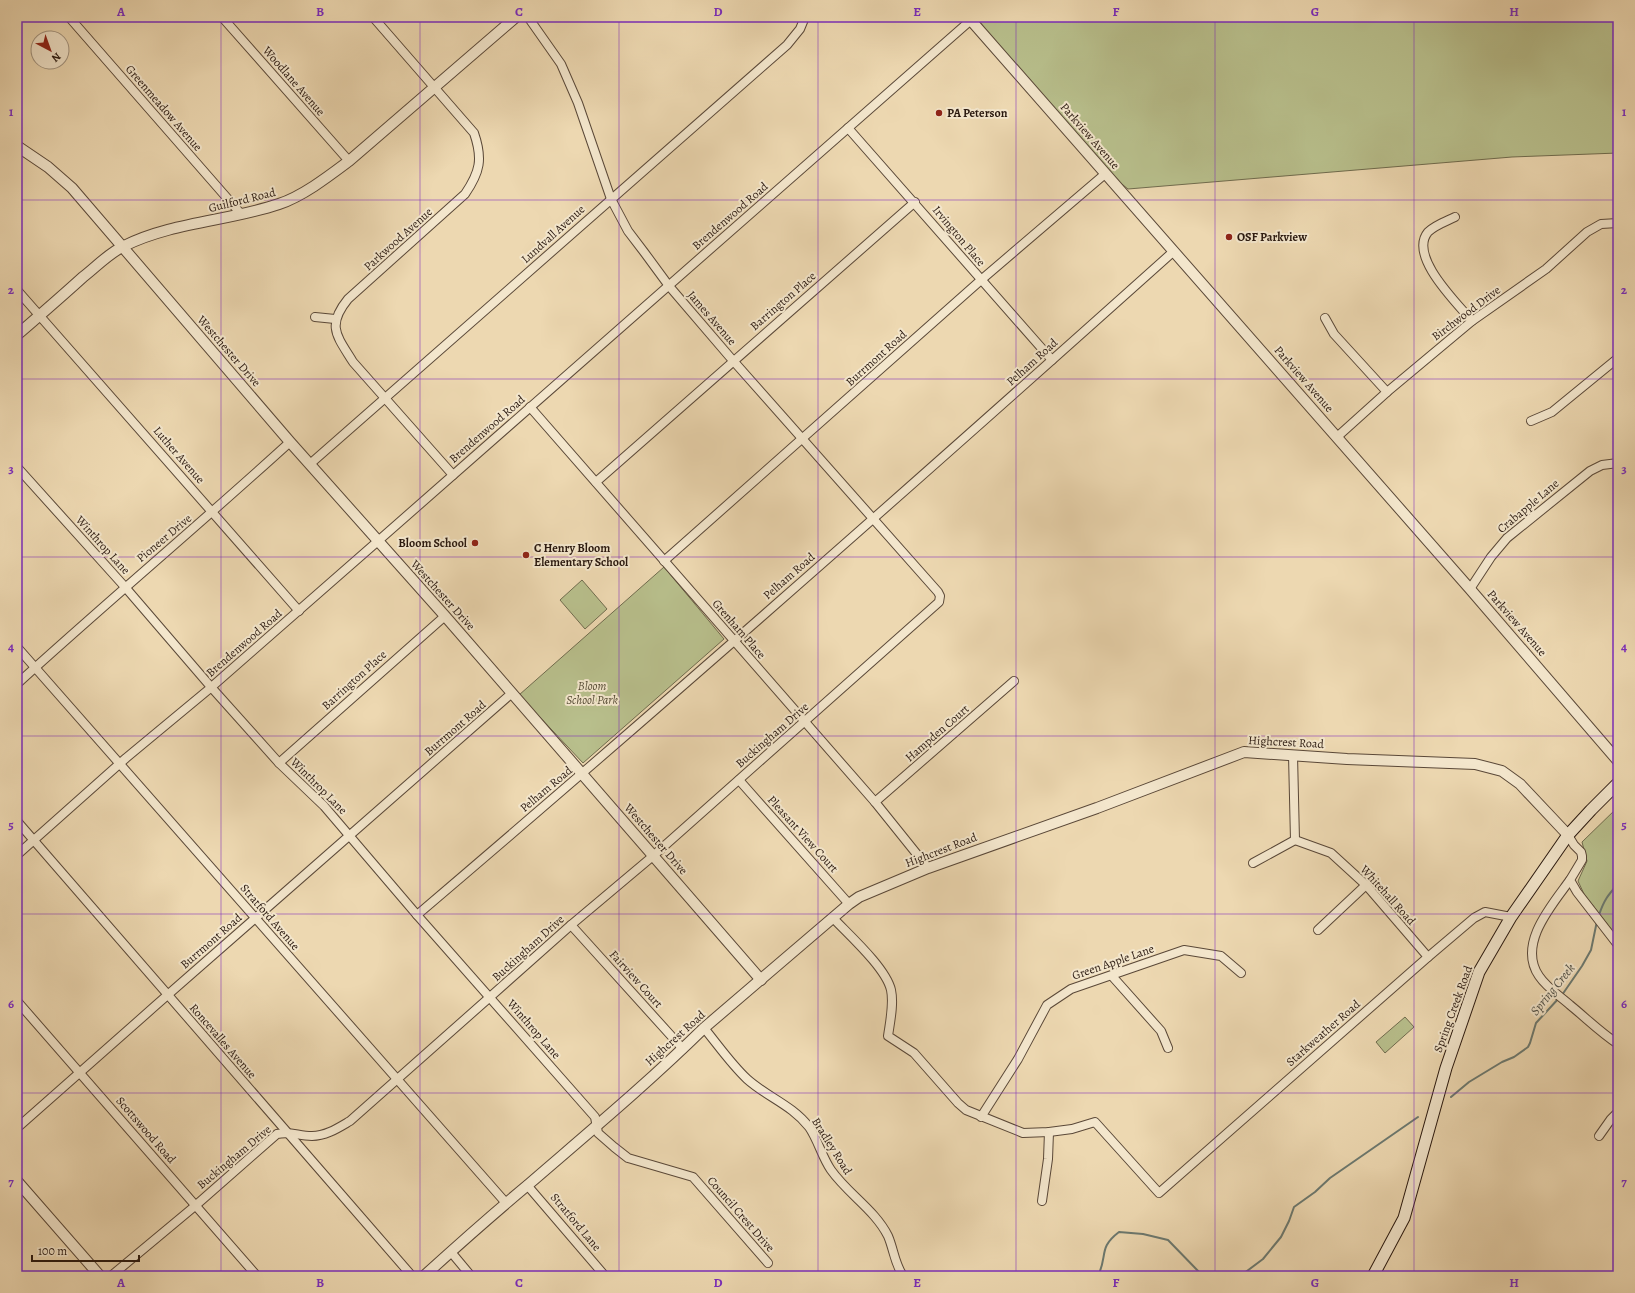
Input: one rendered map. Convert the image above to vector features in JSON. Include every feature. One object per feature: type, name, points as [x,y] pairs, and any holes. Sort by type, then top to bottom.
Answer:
[{"type":"main road","name":"Spring Creek Road","points":[[1373,1276],[1404,1218],[1446,1068],[1479,972],[1511,917],[1568,835],[1618,784]]},
{"type":"street","name":"Greenmeadow Avenue","points":[[69,17],[242,214]]},
{"type":"street","name":"Woodlane Avenue","points":[[222,17],[349,161]]},
{"type":"street","name":"Parkwood Avenue","points":[[334,319],[348,299],[466,194],[476,179],[480,164],[479,148],[474,133],[373,17]]},
{"type":"street","name":"Guilford Road","points":[[17,335],[97,265],[122,246],[159,233],[281,204],[313,187],[349,161],[434,86],[516,17]]},
{"type":"street","name":"James Avenue","points":[[528,17],[561,64],[578,103],[611,199],[628,231],[669,286],[940,596]]},
{"type":"street","name":"Lundvall Avenue","points":[[310,464],[386,399],[787,45],[800,29],[805,17]]},
{"type":"street","name":"Brendenwood Road","points":[[17,855],[120,763],[211,688],[378,542],[848,128],[970,18]]},
{"type":"street","name":"Parkview Avenue","points":[[970,18],[1105,174],[1470,588],[1618,761]]},
{"type":"street","name":"Irvington Place","points":[[848,128],[915,202],[981,280],[1052,360]]},
{"type":"street","name":"Westchester Drive","points":[[17,146],[48,167],[72,188],[290,442],[445,616],[761,980]]},
{"type":"street","name":"Burrmont Road","points":[[664,561],[981,280],[1105,174]]},
{"type":"street","name":"Barrington Place","points":[[596,482],[915,202]]},
{"type":"street","points":[[1455,217],[1428,232],[1423,242],[1424,253],[1431,272],[1472,321]]},
{"type":"street","name":"Birchwood Drive","points":[[1337,437],[1386,392],[1472,321],[1546,269],[1587,232],[1601,224],[1618,223]]},
{"type":"street","name":"Pelham Road","points":[[417,915],[583,774],[873,519],[1174,251]]},
{"type":"street","name":"Luther Avenue","points":[[17,290],[299,611]]},
{"type":"street","points":[[315,317],[334,319],[336,332],[353,362],[453,475]]},
{"type":"street","points":[[1325,318],[1334,334],[1386,392]]},
{"type":"street","points":[[1531,421],[1552,412],[1618,358]]},
{"type":"street","name":"Grenham Place","points":[[530,407],[875,802],[928,868]]},
{"type":"street","name":"Pioneer Drive","points":[[17,684],[125,587],[213,512],[290,442]]},
{"type":"street","name":"Crabapple Lane","points":[[1470,588],[1491,557],[1507,538],[1590,471],[1602,465],[1618,462]]},
{"type":"street","name":"Winthrop Lane","points":[[17,467],[125,587],[211,688],[279,763],[317,798],[417,915],[595,1117],[597,1126]]},
{"type":"street","name":"Buckingham Drive","points":[[111,1276],[195,1206],[277,1134],[286,1132],[312,1136],[328,1133],[350,1121],[571,925],[653,856],[805,722],[939,602],[940,596]]},
{"type":"street","name":"Barrington Place","points":[[279,763],[445,616]]},
{"type":"street","name":"Stratford Avenue","points":[[17,647],[506,1202]]},
{"type":"street","name":"Hampden Court","points":[[875,802],[1014,682]]},
{"type":"street","name":"Burrmont Road","points":[[17,1128],[512,693]]},
{"type":"street","name":"Highcrest Road","points":[[424,1276],[506,1202],[597,1126],[683,1049],[704,1028],[849,904],[859,897],[928,868],[1097,808],[1244,752],[1476,764],[1502,772],[1520,784],[1568,835]]},
{"type":"street","points":[[1252,863],[1295,840],[1292,755]]},
{"type":"street","name":"Pleasant View Court","points":[[739,780],[849,904]]},
{"type":"street","name":"Roncevalles Avenue","points":[[17,821],[412,1276]]},
{"type":"street","points":[[1568,835],[1574,845],[1581,852],[1582,860],[1538,928],[1534,939],[1532,953],[1534,966],[1538,975],[1551,990],[1566,1001],[1607,1037],[1618,1044]]},
{"type":"street","name":"Whitehall Road","points":[[1295,840],[1331,853],[1366,885],[1428,957]]},
{"type":"street","points":[[1570,880],[1593,914],[1618,945]]},
{"type":"street","points":[[1318,930],[1366,885]]},
{"type":"street","name":"Starkweather Road","points":[[1049,1132],[1072,1129],[1094,1122],[1159,1193],[1474,918],[1485,912],[1511,917]]},
{"type":"street","points":[[833,918],[882,971],[891,990],[891,1011],[888,1036],[914,1053],[966,1110],[1023,1133],[1049,1132],[1048,1158],[1042,1200]]},
{"type":"street","name":"Fairview Court","points":[[571,925],[683,1049]]},
{"type":"street","name":"Green Apple Lane","points":[[981,1116],[1018,1059],[1047,1005],[1071,989],[1184,950],[1221,956],[1241,973]]},
{"type":"street","points":[[1112,976],[1161,1031],[1168,1048]]},
{"type":"street","name":"Scottswood Road","points":[[17,1001],[257,1276]]},
{"type":"street","name":"Bradley Road","points":[[704,1028],[746,1078],[763,1092],[792,1109],[809,1128],[830,1169],[848,1191],[874,1214],[888,1237],[896,1266],[902,1276]]},
{"type":"street","points":[[1599,1136],[1618,1112]]},
{"type":"street","name":"Council Crest Drive","points":[[597,1126],[598,1133],[628,1158],[693,1178],[768,1263]]},
{"type":"street","points":[[17,1181],[100,1276]]},
{"type":"street","name":"Stratford Lane","points":[[527,1184],[606,1276]]},
{"type":"street","points":[[451,1252],[471,1276]]},
{"type":"green space","points":[[974,17],[1618,17],[1618,153],[1512,157],[1128,189],[1107,172]]},
{"type":"green space","name":"Bloom School Park","points":[[664,567],[724,639],[583,763],[519,695]]},
{"type":"green space","points":[[582,580],[607,609],[585,629],[560,600]]},
{"type":"green space","points":[[1618,807],[1618,938],[1584,894],[1578,881],[1587,861],[1582,842]]},
{"type":"green space","points":[[1405,1017],[1414,1027],[1385,1053],[1376,1042]]},
{"type":"waterway","name":"Spring Creek","points":[[1599,915],[1607,898],[1618,884]]},
{"type":"waterway","name":"Spring Creek","points":[[1562,995],[1591,950],[1597,921]]},
{"type":"waterway","name":"Spring Creek","points":[[1451,1097],[1469,1082],[1502,1062],[1514,1057],[1528,1047],[1536,1023],[1559,998]]},
{"type":"waterway","name":"Spring Creek","points":[[1239,1276],[1263,1259],[1281,1237],[1294,1207],[1315,1192],[1330,1178],[1418,1117]]},
{"type":"waterway","name":"Spring Creek","points":[[1098,1276],[1103,1263],[1106,1247],[1112,1238],[1119,1232],[1143,1234],[1168,1240],[1201,1274],[1206,1276]]},
{"type":"place","name":"PA Peterson","points":[[939,113]]},
{"type":"place","name":"OSF Parkview","points":[[1229,237]]},
{"type":"place","name":"Bloom School","points":[[475,543]]},
{"type":"place","name":"C Henry Bloom Elementary School","points":[[526,555]]}]
